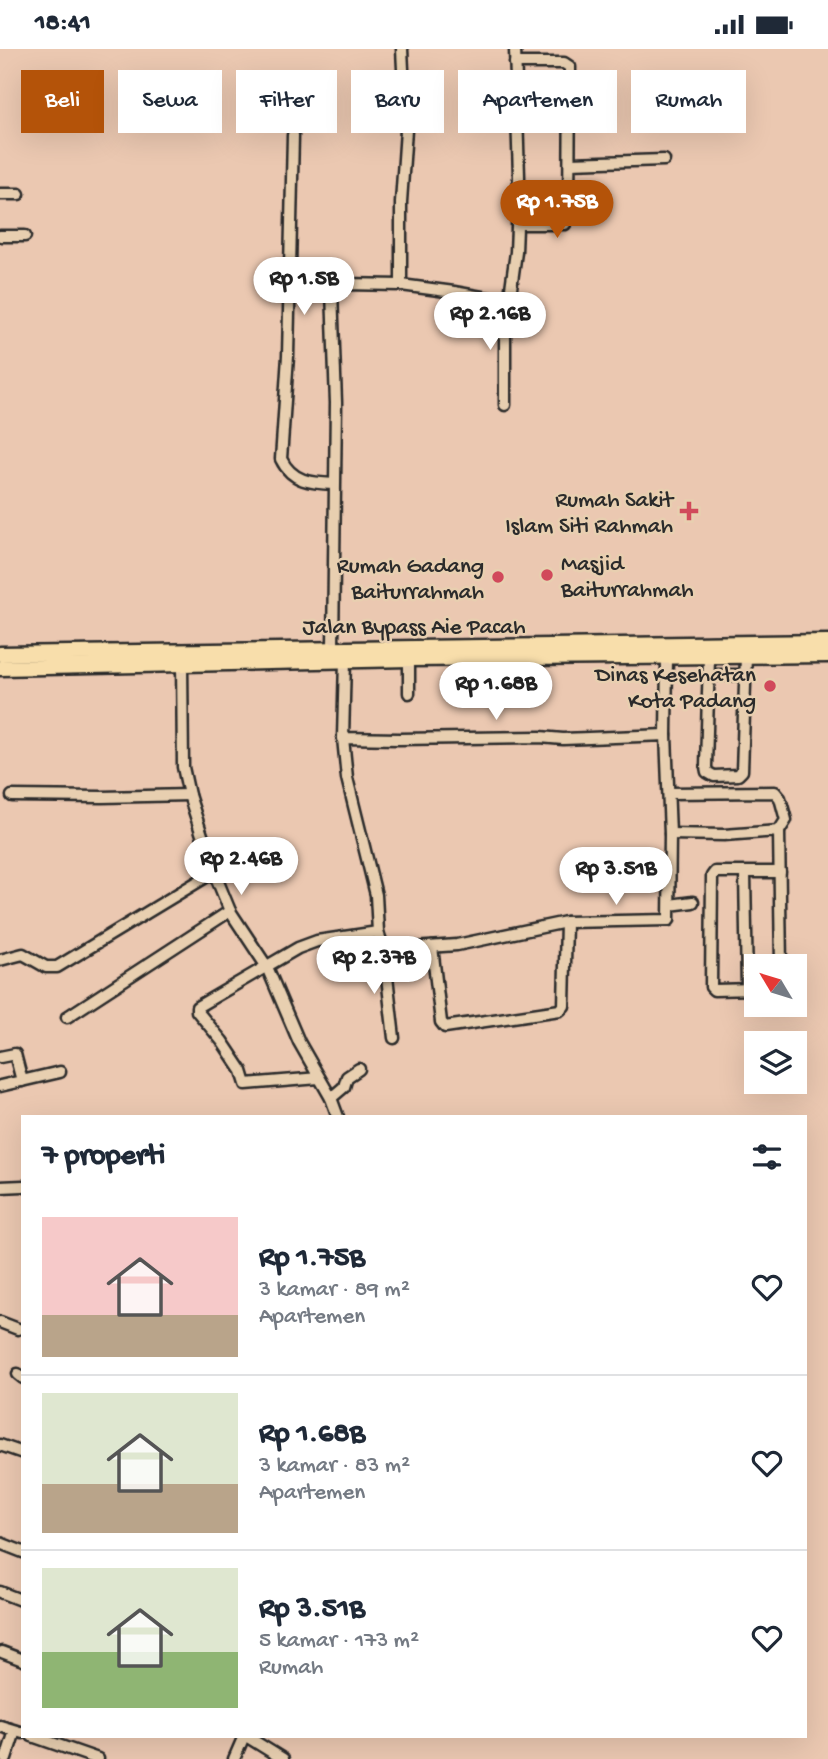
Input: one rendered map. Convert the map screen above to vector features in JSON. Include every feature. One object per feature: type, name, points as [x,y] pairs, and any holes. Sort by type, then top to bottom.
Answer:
[{"type":"highway","name":"Jalan Bypass Aie Pacah","points":[[0,654],[333,647],[446,654],[828,642]]},
{"type":"highway","points":[[0,668],[409,659],[446,654],[828,656]]},
{"type":"street","points":[[401,285],[401,202],[406,130],[402,49]]},
{"type":"street","points":[[505,405],[505,333],[510,302],[519,177],[514,49]]},
{"type":"street","points":[[515,64],[569,66],[570,213],[567,222],[559,224],[517,223]]},
{"type":"street","points":[[293,135],[288,356],[281,459],[294,476],[308,482],[334,484]]},
{"type":"street","points":[[570,163],[664,160]]},
{"type":"street","points":[[0,194],[19,194]]},
{"type":"street","points":[[0,236],[25,236]]},
{"type":"street","points":[[333,647],[336,403],[333,288],[343,284],[401,285],[510,302]]},
{"type":"street","points":[[709,657],[707,772],[715,775],[738,775],[742,771],[746,656]]},
{"type":"street","points":[[384,950],[457,945],[566,922],[667,922],[670,919],[667,657]]},
{"type":"street","points":[[409,659],[409,693]]},
{"type":"street","points":[[345,660],[343,738],[347,778],[376,895],[378,932],[384,950],[394,1038]]},
{"type":"street","points":[[182,663],[183,767],[189,795],[214,872],[230,911],[267,967],[299,1042],[331,1098],[337,1115]]},
{"type":"street","points":[[709,675],[746,675]]},
{"type":"street","points":[[343,738],[564,739],[666,735]]},
{"type":"street","points":[[669,793],[775,792],[780,798],[786,820],[779,831],[781,954]]},
{"type":"street","points":[[12,796],[189,795]]},
{"type":"street","points":[[670,834],[724,835],[779,831]]},
{"type":"street","points":[[0,960],[23,954],[46,967],[57,967],[214,872]]},
{"type":"street","points":[[744,989],[714,990],[711,982],[712,876],[715,872],[779,873]]},
{"type":"street","points":[[745,873],[750,954]]},
{"type":"street","points":[[670,905],[693,902]]},
{"type":"street","points":[[67,1017],[230,911]]},
{"type":"street","points":[[432,947],[441,1022],[445,1027],[560,1010],[564,1006],[566,922]]},
{"type":"street","points":[[319,1078],[246,1084],[242,1071],[197,1010],[200,1005],[298,948],[317,941],[378,932]]},
{"type":"street","points":[[0,1057],[15,1054],[22,1081]]},
{"type":"street","points":[[331,1098],[341,1090],[347,1077],[359,1069]]},
{"type":"street","points":[[0,1086],[61,1072]]},
{"type":"street","points":[[0,1187],[21,1186]]},
{"type":"street","points":[[0,1322],[18,1329]]},
{"type":"street","points":[[0,1445],[21,1452]]},
{"type":"street","points":[[0,1543],[21,1551]]},
{"type":"street","points":[[0,1592],[21,1600]]},
{"type":"street","points":[[2,1652],[21,1659]]},
{"type":"street","points":[[0,1726],[19,1732],[6,1759]]},
{"type":"street","points":[[38,1738],[98,1759]]},
{"type":"street","points":[[234,1759],[244,1738]]},
{"type":"street","points":[[248,1738],[284,1759]]},
{"type":"place","name":"Rumah Sakit Islam Siti Rahmah","points":[[689,511]]},
{"type":"place","name":"Masjid Baiturrahmah","points":[[547,575]]},
{"type":"place","name":"Rumah Gadang Baiturrahmah","points":[[498,577]]},
{"type":"place","name":"Dinas Kesehatan Kota Padang","points":[[770,686]]}]
